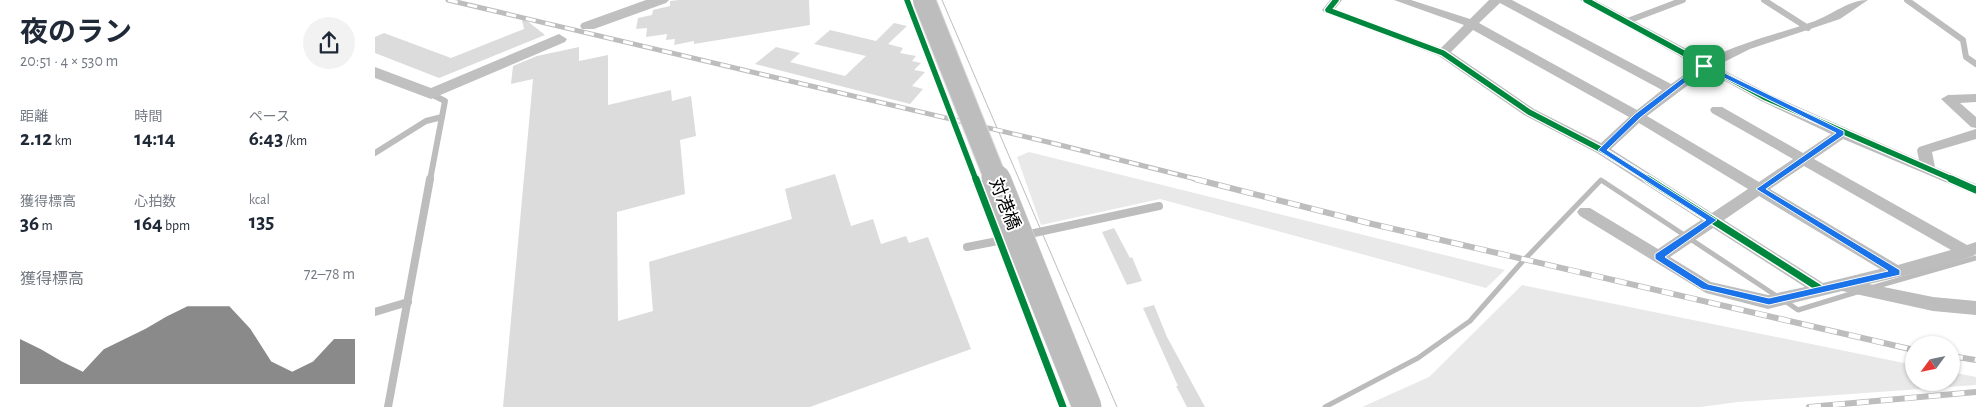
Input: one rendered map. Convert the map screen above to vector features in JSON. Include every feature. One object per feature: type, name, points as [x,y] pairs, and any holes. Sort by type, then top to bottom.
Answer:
[{"type":"highway","name":"対港橋","points":[[924,0],[1087,407]]},
{"type":"street","points":[[588,26],[661,0]]},
{"type":"street","points":[[1336,0],[1328,10],[1443,53],[1529,112],[1602,150],[1819,288]]},
{"type":"street","points":[[1400,0],[1472,24],[1638,116],[1897,272]]},
{"type":"street","points":[[1443,53],[1495,0]]},
{"type":"street","points":[[1503,0],[1671,89]]},
{"type":"street","points":[[1586,0],[1704,66],[1841,133],[1976,190]]},
{"type":"street","points":[[1602,150],[1638,116],[1671,89],[1704,66],[1747,46],[1808,28],[1850,10],[1862,0]]},
{"type":"street","points":[[375,72],[431,94],[559,39]]},
{"type":"street","points":[[1976,98],[1948,99],[1976,124]]},
{"type":"street","points":[[1717,110],[1971,250]]},
{"type":"street","points":[[1658,257],[1841,133]]},
{"type":"street","points":[[1929,170],[1924,150],[1976,134]]},
{"type":"street","points":[[1585,212],[1706,287],[1769,302],[1819,288],[1897,272],[1971,250]]},
{"type":"street","points":[[1840,284],[1933,304],[1976,308]]},
{"type":"lane","points":[[1625,22],[1683,0]]},
{"type":"lane","points":[[1764,0],[1808,28]]},
{"type":"lane","points":[[1907,0],[1963,40],[1966,57],[1976,64]]},
{"type":"lane","points":[[387,407],[445,101],[431,94]]},
{"type":"lane","points":[[375,153],[426,121],[442,117]]},
{"type":"lane","points":[[967,247],[1159,206]]},
{"type":"lane","points":[[375,312],[408,302]]},
{"type":"shaded area","points":[[1029,152],[1505,270],[1486,288],[1160,199],[1041,225],[1017,157]]},
{"type":"shaded area","points":[[1522,285],[1905,363],[1905,390],[1738,402],[1700,407],[1362,407],[1429,377]]},
{"type":"shaded area","points":[[1960,374],[1976,377],[1976,385],[1960,386]]},
{"type":"building","points":[[809,0],[810,25],[694,44],[694,41],[674,45],[675,39],[666,40],[667,34],[646,37],[647,28],[636,29],[638,18],[652,15],[653,10],[670,6],[670,1]]},
{"type":"building","points":[[521,16],[545,35],[439,78],[375,53],[375,37],[384,33],[451,58],[524,29]]},
{"type":"building","points":[[894,23],[907,26],[888,44],[903,48],[900,53],[916,56],[912,61],[921,63],[914,70],[925,72],[912,86],[923,89],[910,104],[755,64],[776,47],[800,53],[790,62],[845,76],[866,56],[814,44],[830,30],[876,41]]},
{"type":"building","points":[[579,47],[579,61],[608,55],[608,105],[671,90],[672,101],[691,96],[696,136],[680,140],[685,194],[617,212],[618,321],[653,311],[649,262],[792,219],[785,189],[835,174],[851,226],[873,219],[881,244],[906,236],[909,243],[928,237],[971,349],[810,407],[503,407],[533,79],[511,84],[513,66],[537,56]]},
{"type":"building","points":[[1114,228],[1130,258],[1132,257],[1142,281],[1127,285],[1102,232]]},
{"type":"building","points":[[1154,305],[1167,337],[1205,407],[1187,407],[1176,386],[1178,386],[1143,308]]},
{"type":"waterway","points":[[1325,407],[1418,358],[1470,321],[1522,262],[1601,180],[1778,297]]},
{"type":"waterway","points":[[1874,287],[1976,258]]},
{"type":"waterway","points":[[1785,301],[1798,310],[1857,292]]},
{"type":"tram line","points":[[942,0],[1117,407]]},
{"type":"railway","points":[[448,0],[1052,143],[1200,180]]},
{"type":"railway","points":[[1195,179],[1368,223],[1905,348]]},
{"type":"railway","points":[[1960,357],[1976,360]]},
{"type":"railway","points":[[1809,407],[1976,392]]},
{"type":"cycle path","points":[[907,0],[1063,407]]},
{"type":"cycle path","points":[[1336,0],[1328,10],[1443,53],[1529,112],[1602,150],[1819,288]]},
{"type":"cycle path","points":[[1586,0],[1766,98],[1842,133],[1976,190]]},
{"type":"route","points":[[1704,66],[1766,98],[1841,133],[1760,189],[1897,272],[1819,288],[1769,302],[1706,287],[1658,257],[1712,220],[1602,150],[1638,116],[1671,89],[1704,66]]}]
